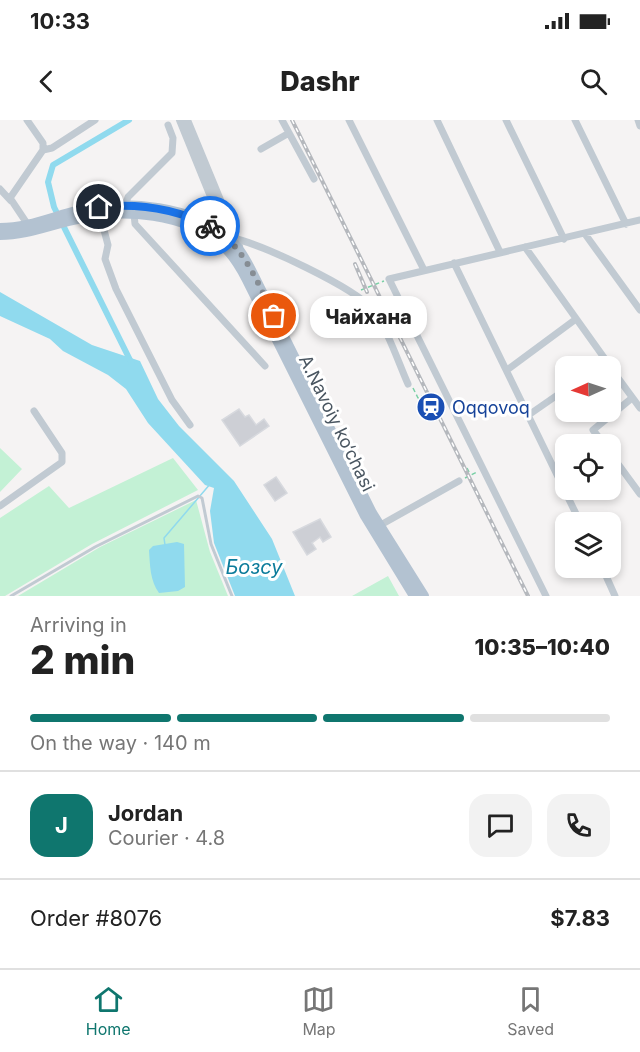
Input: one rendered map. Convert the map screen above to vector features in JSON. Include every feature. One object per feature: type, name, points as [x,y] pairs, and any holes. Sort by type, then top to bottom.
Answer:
[{"type":"main road","points":[[0,235],[51,222],[89,208],[125,206],[160,210],[190,218],[229,240],[368,514],[414,596]]},
{"type":"main road","points":[[70,216],[134,214],[186,225],[210,236],[229,240]]},
{"type":"main road","points":[[0,228],[51,222]]},
{"type":"main road","points":[[378,532],[424,596]]},
{"type":"street","points":[[11,201],[20,180],[43,150],[43,143],[27,120]]},
{"type":"street","points":[[43,150],[52,148],[96,120]]},
{"type":"street","points":[[180,120],[229,240],[354,293],[377,316],[408,384]]},
{"type":"street","points":[[187,120],[229,240]]},
{"type":"street","points":[[282,120],[314,179]]},
{"type":"street","points":[[349,120],[424,270]]},
{"type":"street","points":[[437,120],[500,252]]},
{"type":"street","points":[[506,120],[564,239]]},
{"type":"street","points":[[575,120],[626,224]]},
{"type":"street","points":[[638,120],[640,126]]},
{"type":"street","points":[[125,206],[128,197],[172,153],[173,138],[168,125]]},
{"type":"street","points":[[261,148],[288,133]]},
{"type":"street","points":[[0,189],[28,225]]},
{"type":"street","points":[[100,214],[108,245],[105,259],[116,290],[176,408],[190,425]]},
{"type":"street","points":[[134,214],[135,224],[265,366]]},
{"type":"street","points":[[546,596],[389,279],[640,220]]},
{"type":"street","points":[[585,234],[640,310]]},
{"type":"street","points":[[525,247],[603,356]]},
{"type":"street","points":[[454,263],[530,414],[575,512]]},
{"type":"street","points":[[507,370],[576,319]]},
{"type":"street","points":[[621,382],[640,408]]},
{"type":"street","points":[[530,414],[555,397]]},
{"type":"street","points":[[597,434],[593,429],[633,398]]},
{"type":"street","points":[[0,506],[62,462],[62,453],[34,411]]},
{"type":"street","points":[[621,468],[640,494]]},
{"type":"street","points":[[378,532],[459,481]]},
{"type":"street","points":[[607,578],[615,596]]},
{"type":"lane","points":[[11,596],[95,547],[198,496],[202,498],[211,544],[232,596]]},
{"type":"path","points":[[354,293],[389,279]]},
{"type":"path","points":[[408,384],[410,382],[418,398],[429,393]]},
{"type":"path","points":[[468,468],[471,475]]},
{"type":"path","points":[[459,481],[483,469]]},
{"type":"green space","points":[[0,448],[22,469],[0,492]]},
{"type":"green space","points":[[173,458],[198,490],[92,544],[5,596],[0,596],[0,518],[49,486],[69,508]]},
{"type":"green space","points":[[196,500],[210,552],[228,596],[18,596],[100,547]]},
{"type":"green space","points":[[388,576],[399,596],[352,596]]},
{"type":"water","name":"Бозсу","points":[[0,292],[92,345],[140,361],[158,399],[179,426],[234,481],[272,539],[295,596],[235,596],[214,543],[210,511],[214,488],[205,485],[148,423],[126,389],[108,375],[63,351],[50,339],[0,316]]},
{"type":"water","points":[[177,542],[184,544],[185,587],[178,591],[159,593],[152,578],[149,550],[153,546]]},
{"type":"building","points":[[239,409],[245,417],[249,415],[256,425],[264,419],[269,426],[240,446],[222,420]]},
{"type":"building","points":[[276,477],[287,493],[275,501],[264,485]]},
{"type":"building","points":[[320,519],[331,537],[323,542],[320,537],[312,543],[316,549],[307,555],[293,532]]},
{"type":"waterway","points":[[129,120],[53,165],[48,182],[54,207],[132,364]]},
{"type":"waterway","points":[[165,545],[164,538],[211,483]]},
{"type":"railway","points":[[292,120],[528,596]]},
{"type":"railway","points":[[355,264],[367,292]]},
{"type":"way so far","points":[[210,226],[228,237],[237,246],[274,316]]},
{"type":"place","name":"Чайхана","points":[[274,316]]},
{"type":"place","name":"Oqqovoq","points":[[431,407]]},
{"type":"route","points":[[99,207],[150,208],[190,218],[210,226]]}]
